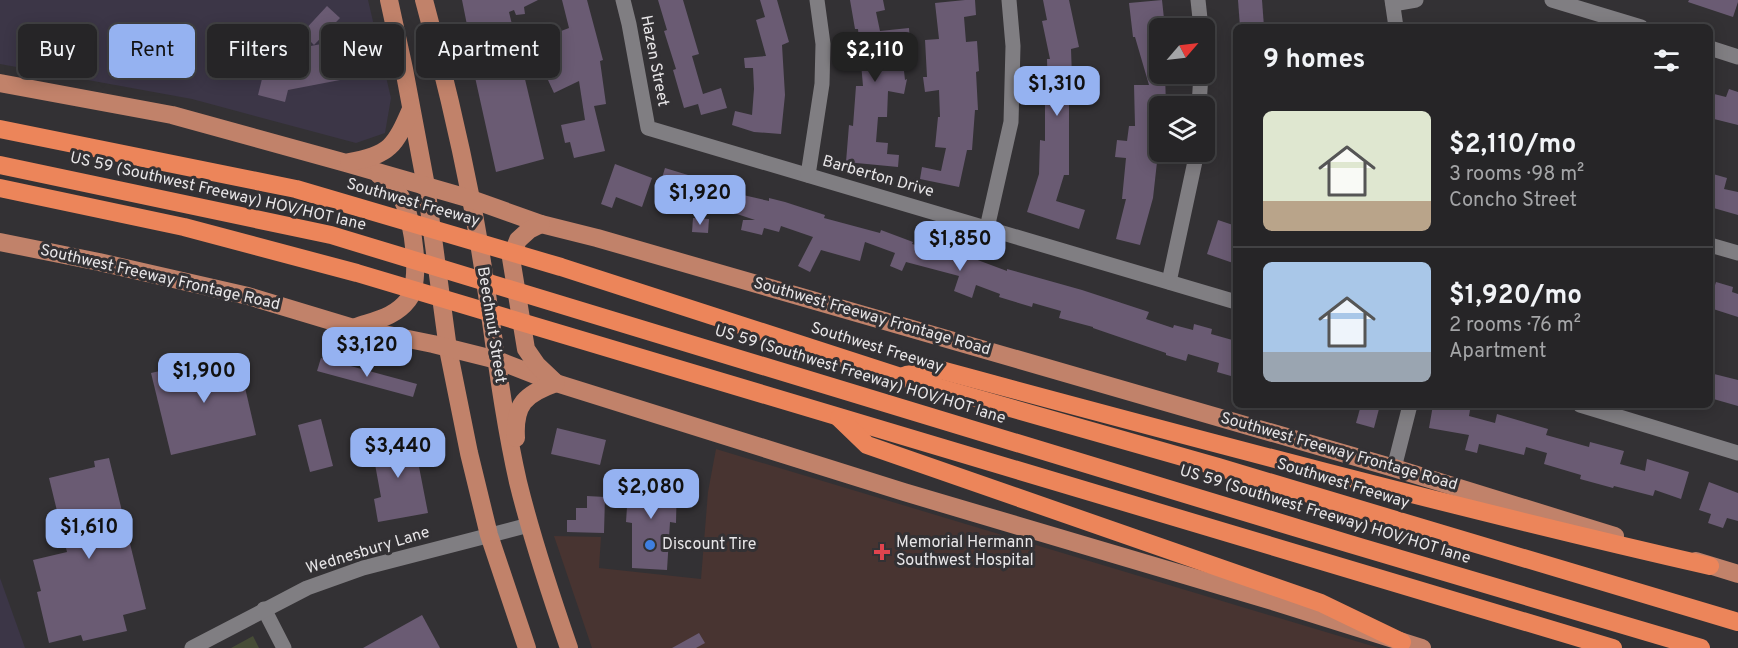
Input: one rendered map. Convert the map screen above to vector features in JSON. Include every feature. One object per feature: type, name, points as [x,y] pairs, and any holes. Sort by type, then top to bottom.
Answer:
[{"type":"highway","name":"Southwest Freeway","points":[[0,129],[296,189],[561,267],[898,376],[1229,471],[1738,622]]},
{"type":"highway","name":"US 59 (Southwest Freeway) HOV/HOT lane","points":[[0,165],[349,240],[1350,544],[1701,648]]},
{"type":"highway","points":[[0,188],[173,225],[357,273],[1613,648]]},
{"type":"highway","points":[[898,376],[940,370],[1271,459],[1582,537],[1710,566]]},
{"type":"highway","points":[[838,417],[867,446],[1321,603],[1402,642]]},
{"type":"main road","points":[[388,0],[426,186],[448,349],[469,453],[489,535],[527,648]]},
{"type":"main road","name":"Beechnut Street","points":[[424,0],[440,59],[471,199],[518,482],[529,525],[569,648]]},
{"type":"main road","name":"Southwest Freeway Frontage Road","points":[[0,83],[172,115],[346,162],[471,199],[541,224],[1394,468],[1738,574]]},
{"type":"main road","points":[[346,162],[373,158],[392,146],[401,133],[411,109]]},
{"type":"main road","points":[[354,327],[394,314],[410,298],[416,280],[409,216],[402,198],[390,183],[375,172]]},
{"type":"main road","points":[[518,482],[516,434],[521,404],[532,393],[556,383],[537,365],[526,349],[511,258],[518,240],[529,230],[541,224]]},
{"type":"main road","name":"Southwest Freeway Frontage Road","points":[[0,242],[99,261],[248,296],[354,327],[496,360],[556,383],[893,488],[1268,599],[1422,648]]},
{"type":"street","name":"Hazen Street","points":[[623,0],[648,128]]},
{"type":"street","points":[[808,175],[822,84],[822,44],[817,0]]},
{"type":"street","points":[[987,228],[1011,122],[1013,46],[1009,0]]},
{"type":"street","points":[[1198,0],[1200,18]]},
{"type":"street","points":[[1396,24],[1393,2],[1416,0]]},
{"type":"street","points":[[1552,0],[1631,24]]},
{"type":"street","points":[[1713,49],[1738,57]]},
{"type":"street","name":"Barberton Drive","points":[[648,128],[1233,301]]},
{"type":"street","points":[[1169,282],[1195,162]]},
{"type":"street","points":[[1713,246],[1738,253]]},
{"type":"street","points":[[1394,468],[1409,408]]},
{"type":"street","points":[[1590,408],[1738,453]]},
{"type":"street","name":"Wednesbury Lane","points":[[192,648],[307,588],[363,568],[529,525]]},
{"type":"street","points":[[264,609],[285,648]]},
{"type":"shaded area","points":[[0,0],[368,0],[374,24],[321,24],[321,78],[386,78],[391,98],[385,133],[356,143],[192,99],[77,78],[97,78],[97,24],[18,24],[18,67],[0,64]]},
{"type":"shaded area","name":"Memorial Hermann Southwest Hospital","points":[[716,449],[1379,648],[592,648],[554,536],[601,537],[599,568],[701,579],[708,492]]},
{"type":"shaded area","points":[[0,578],[25,648],[0,648]]},
{"type":"green space","points":[[253,636],[259,648],[231,648]]},
{"type":"building","points":[[462,0],[538,0],[524,7],[525,14],[516,15],[514,10],[509,12],[512,24],[467,24]]},
{"type":"building","points":[[562,0],[587,0],[603,60],[600,61],[606,104],[594,106],[605,151],[574,158],[570,142],[565,143],[561,125],[585,120],[579,81],[554,93],[548,80],[560,78],[560,31],[569,28]]},
{"type":"building","points":[[658,0],[683,0],[699,54],[692,56],[703,94],[721,88],[727,108],[701,115],[698,104],[684,108],[673,70],[676,69],[664,31],[667,30]]},
{"type":"building","points":[[760,0],[777,0],[789,42],[782,45],[785,95],[781,134],[754,132],[732,125],[735,111],[752,115],[753,68],[745,68],[744,58],[766,56],[756,20],[765,17]]},
{"type":"building","points":[[850,0],[883,0],[885,10],[876,12],[880,31],[909,28],[910,44],[901,44],[905,80],[907,79],[904,94],[888,91],[887,117],[878,117],[876,142],[888,143],[887,154],[899,155],[898,167],[846,162],[849,125],[853,126],[856,86],[863,86],[858,29],[855,29]]},
{"type":"building","points":[[975,0],[976,15],[964,17],[966,42],[977,41],[978,110],[975,110],[972,150],[967,150],[959,187],[920,179],[922,167],[941,171],[946,148],[935,147],[938,117],[940,117],[939,90],[925,92],[923,77],[927,77],[925,40],[939,39],[935,3]]},
{"type":"building","points":[[1043,0],[1069,0],[1079,47],[1071,49],[1072,77],[1077,77],[1077,93],[1069,93],[1069,175],[1064,175],[1056,201],[1085,210],[1079,229],[1027,212],[1039,174],[1040,140],[1045,141],[1045,98],[1048,98],[1047,59],[1050,59],[1042,21],[1047,20]]},
{"type":"building","points":[[1162,0],[1164,18],[1149,18],[1149,84],[1165,84],[1166,96],[1149,96],[1149,162],[1157,162],[1153,198],[1140,245],[1116,239],[1126,199],[1122,199],[1126,158],[1115,157],[1117,140],[1127,141],[1129,126],[1135,126],[1134,85],[1149,85],[1135,37],[1133,37],[1129,3]]},
{"type":"building","points":[[1238,0],[1262,0],[1264,24],[1240,24]]},
{"type":"building","points":[[1689,0],[1738,0],[1738,2],[1733,17],[1688,2]]},
{"type":"building","points":[[327,6],[340,18],[334,24],[321,24],[321,38],[314,45],[309,40],[309,25]]},
{"type":"building","points":[[321,44],[321,78],[350,78],[288,90],[285,102],[258,95],[262,78],[309,78],[309,46]]},
{"type":"building","points":[[475,78],[525,78],[544,159],[496,172]]},
{"type":"building","points":[[1729,89],[1738,92],[1738,125],[1713,119],[1713,94],[1726,97]]},
{"type":"building","points":[[615,164],[652,178],[642,207],[616,197],[612,208],[601,204]]},
{"type":"building","points":[[665,168],[744,192],[743,195],[785,202],[825,215],[824,218],[880,233],[881,230],[913,242],[912,244],[966,258],[967,256],[1007,271],[1007,269],[1082,290],[1149,312],[1146,319],[1173,328],[1174,325],[1193,330],[1194,324],[1212,329],[1211,334],[1233,340],[1233,371],[1231,376],[1217,372],[1219,363],[1188,354],[1186,361],[1166,355],[1166,353],[1093,327],[1059,318],[1061,311],[1033,303],[1032,307],[999,297],[1000,294],[976,285],[972,298],[954,291],[959,276],[906,262],[902,271],[890,266],[895,253],[865,242],[860,261],[821,250],[810,272],[798,266],[813,237],[781,226],[779,232],[764,228],[762,235],[741,230],[743,220],[755,220],[659,188]]},
{"type":"building","points":[[1713,174],[1727,178],[1724,189],[1738,192],[1738,215],[1713,208]]},
{"type":"building","points":[[693,218],[709,219],[708,233],[692,232]]},
{"type":"building","points":[[1218,220],[1233,225],[1233,263],[1207,254]]},
{"type":"building","points":[[1716,282],[1733,287],[1732,292],[1738,294],[1738,317],[1713,309],[1713,292]]},
{"type":"building","points":[[237,353],[256,435],[171,455],[151,373]]},
{"type":"building","points":[[321,358],[417,384],[413,397],[317,371]]},
{"type":"building","points":[[1713,374],[1738,380],[1738,406],[1713,399]]},
{"type":"building","points":[[1360,408],[1379,408],[1374,428],[1356,423]]},
{"type":"building","points":[[1432,408],[1470,410],[1469,416],[1495,423],[1497,414],[1548,429],[1546,435],[1589,447],[1590,442],[1624,451],[1620,464],[1645,471],[1647,459],[1689,472],[1681,499],[1655,490],[1653,496],[1580,479],[1581,475],[1544,464],[1547,453],[1526,447],[1524,455],[1479,444],[1477,453],[1465,450],[1469,435],[1429,428]]},
{"type":"building","points":[[321,419],[333,466],[310,472],[298,425]]},
{"type":"building","points":[[557,428],[606,440],[600,465],[551,454]]},
{"type":"building","points":[[380,435],[406,442],[414,441],[428,513],[378,522],[374,499],[381,497],[370,437]]},
{"type":"building","points":[[109,458],[146,609],[123,615],[127,631],[83,641],[81,635],[49,643],[37,592],[41,591],[33,560],[67,552],[49,478],[95,467],[94,461]]},
{"type":"building","name":"Discount Tire","points":[[629,477],[677,480],[676,523],[670,522],[667,570],[632,568],[632,523],[626,522]]},
{"type":"building","points":[[1709,482],[1738,493],[1738,521],[1727,518],[1723,528],[1708,523],[1711,514],[1699,510]]},
{"type":"building","points":[[587,496],[605,497],[604,533],[567,532],[567,520],[576,520],[576,508],[587,508]]},
{"type":"building","points":[[422,615],[440,648],[363,648]]},
{"type":"building","points":[[699,633],[705,643],[696,648],[672,648]]},
{"type":"place","name":"Discount Tire","points":[[650,545]]},
{"type":"place","name":"Memorial Hermann Southwest Hospital","points":[[882,552]]}]
